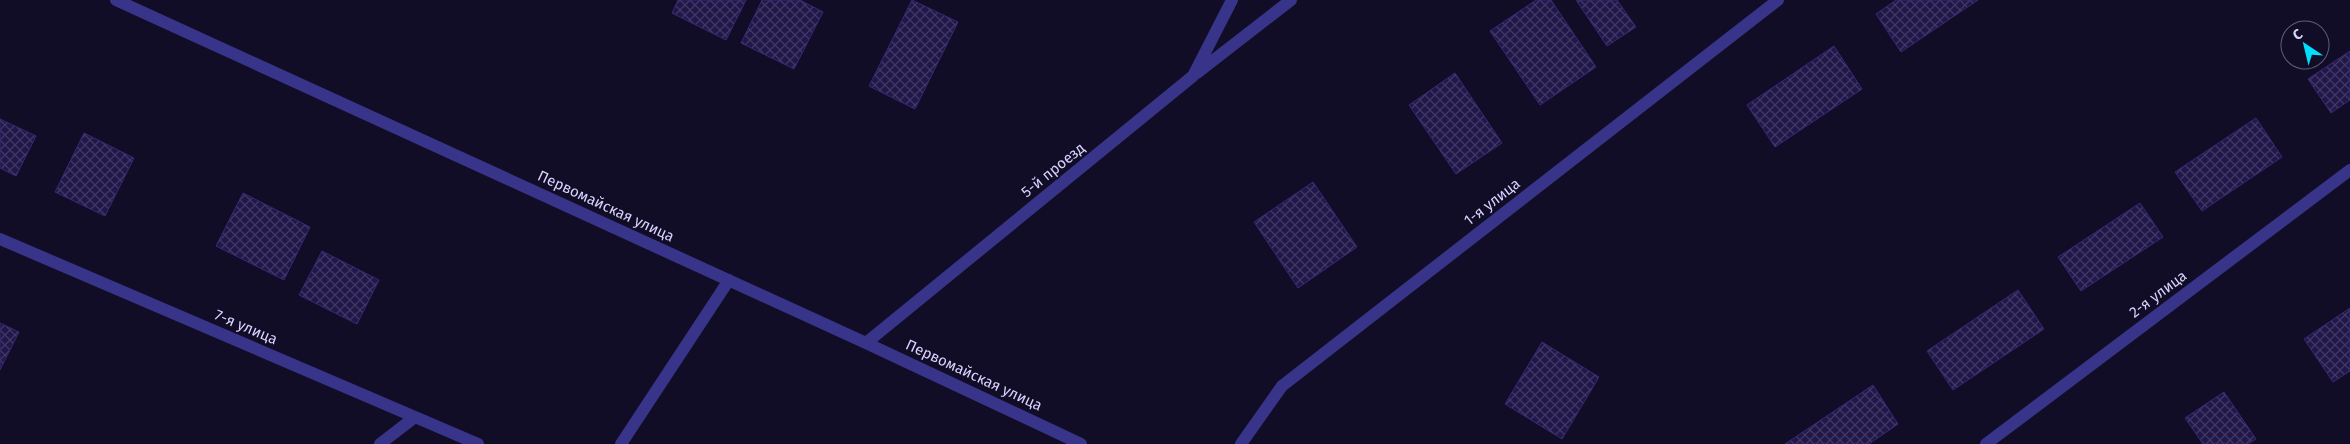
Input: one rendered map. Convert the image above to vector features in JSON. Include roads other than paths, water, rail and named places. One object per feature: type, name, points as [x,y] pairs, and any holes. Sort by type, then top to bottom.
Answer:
[{"type":"street","name":"Первомайская улица","points":[[116,0],[866,343],[1081,444]]},
{"type":"street","name":"5-й проезд","points":[[866,343],[1193,76],[1232,0]]},
{"type":"street","points":[[1193,76],[1291,0]]},
{"type":"street","name":"1-я улица","points":[[1241,444],[1282,386],[1778,0]]},
{"type":"street","name":"2-я улица","points":[[1986,444],[2350,170]]},
{"type":"street","name":"7-я улица","points":[[0,239],[478,444]]},
{"type":"street","points":[[621,444],[729,280]]},
{"type":"street","points":[[380,444],[415,417]]}]
